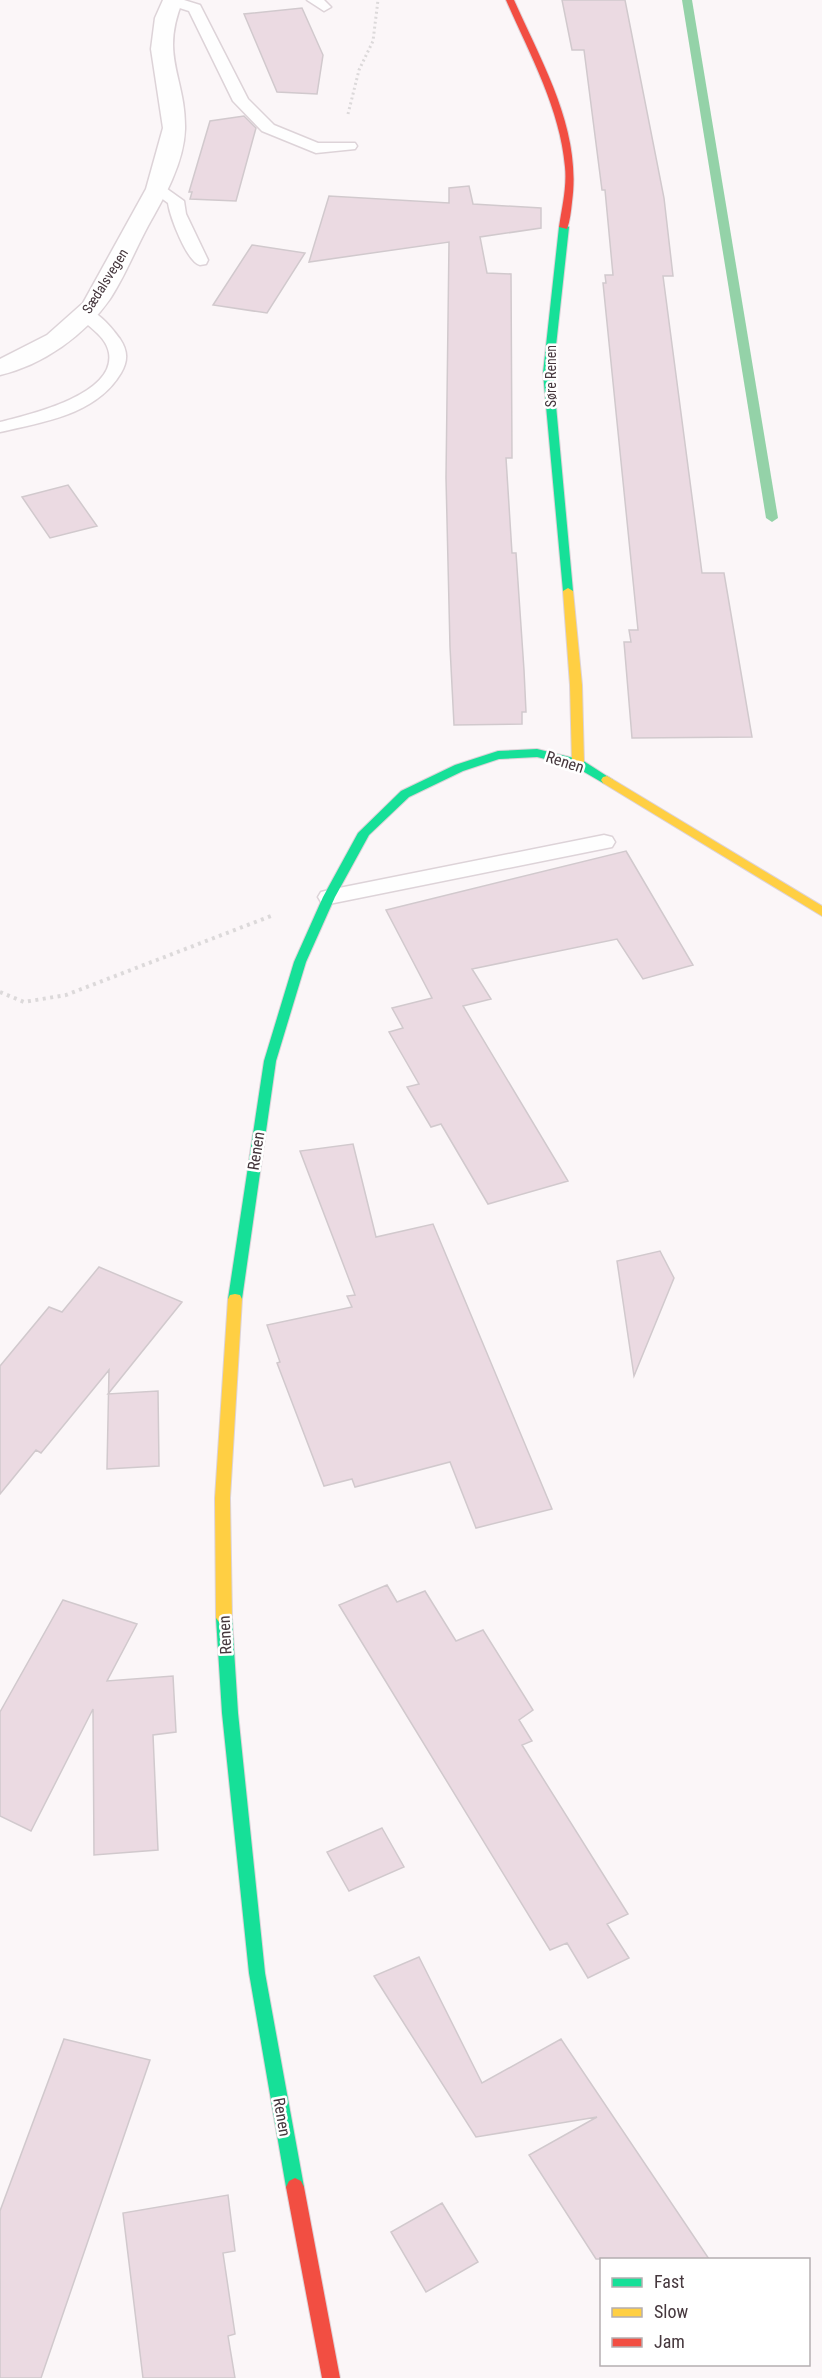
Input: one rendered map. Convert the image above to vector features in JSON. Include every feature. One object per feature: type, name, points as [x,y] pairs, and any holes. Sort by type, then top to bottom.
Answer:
[{"type":"street","name":"Søre Renen","points":[[510,0],[550,94],[563,133],[570,168],[548,373],[576,685],[578,763]]},
{"type":"street","name":"Sædalsvegen","points":[[0,368],[32,356],[61,336],[86,314],[112,273],[157,189],[174,131],[171,93],[163,66],[160,39],[165,15],[173,1]]},
{"type":"street","name":"Renen","points":[[331,2378],[310,2281],[257,1973],[230,1713],[221,1558],[224,1425],[236,1285],[270,1060],[300,962],[329,897],[364,833],[405,794],[459,768],[498,755],[537,753],[578,763],[822,912]]},
{"type":"lane","points":[[173,1],[195,8],[241,101],[268,128],[316,148],[349,146]]},
{"type":"lane","points":[[157,189],[176,201],[178,214],[200,260]]},
{"type":"lane","points":[[0,427],[40,418],[77,404],[99,391],[109,378],[114,371],[118,355],[111,338],[86,314]]},
{"type":"lane","points":[[329,897],[604,842]]},
{"type":"path","points":[[352,120],[347,113],[359,70],[373,41],[378,0]]},
{"type":"path","points":[[0,992],[12,1000],[34,1002],[66,995],[251,923],[329,897]]},
{"type":"building","points":[[562,0],[625,0],[664,198],[673,276],[663,276],[702,573],[724,573],[752,737],[632,738],[624,642],[631,642],[629,630],[638,630],[603,283],[606,283],[605,275],[613,275],[605,190],[602,190],[584,50],[572,50]]},
{"type":"building","points":[[302,8],[323,55],[317,94],[277,92],[244,14]]},
{"type":"building","points":[[244,116],[256,128],[236,201],[190,199],[192,192],[189,192],[210,121]]},
{"type":"building","points":[[469,186],[473,204],[541,208],[541,228],[480,237],[487,273],[511,274],[512,458],[506,458],[512,553],[516,553],[524,670],[526,712],[522,712],[522,724],[454,725],[446,478],[449,242],[309,262],[329,196],[449,203],[449,188]]},
{"type":"building","points":[[252,245],[305,253],[267,313],[213,305]]},
{"type":"building","points":[[68,485],[97,526],[50,538],[22,497]]},
{"type":"building","points":[[626,851],[693,965],[643,979],[617,939],[472,969],[491,999],[463,1006],[568,1181],[488,1204],[441,1124],[431,1127],[407,1087],[419,1084],[389,1032],[403,1028],[392,1008],[432,998],[386,910]]},
{"type":"building","points":[[353,1144],[376,1237],[433,1224],[552,1509],[476,1528],[450,1462],[355,1487],[352,1479],[324,1486],[277,1363],[280,1362],[267,1325],[352,1307],[347,1296],[355,1295],[300,1151]]},
{"type":"building","points":[[660,1251],[674,1278],[634,1376],[617,1261]]},
{"type":"building","points":[[99,1267],[182,1302],[109,1393],[109,1370],[41,1453],[36,1450],[0,1494],[0,1366],[49,1307],[62,1312]]},
{"type":"building","points":[[158,1391],[159,1466],[107,1469],[109,1394]]},
{"type":"building","points":[[387,1585],[397,1602],[425,1591],[456,1641],[483,1630],[533,1710],[519,1720],[532,1741],[522,1745],[628,1914],[607,1924],[629,1958],[588,1978],[567,1943],[550,1950],[339,1605]]},
{"type":"building","points":[[63,1600],[137,1624],[107,1681],[173,1676],[176,1732],[153,1735],[158,1850],[94,1855],[93,1709],[31,1831],[0,1816],[0,1712]]},
{"type":"building","points":[[382,1828],[404,1867],[349,1891],[327,1852]]},
{"type":"building","points":[[419,1957],[482,2083],[561,2039],[708,2258],[596,2259],[529,2155],[597,2117],[476,2137],[374,1976]]},
{"type":"building","points":[[64,2039],[150,2060],[41,2378],[0,2378],[0,2211]]},
{"type":"building","points":[[228,2195],[235,2251],[223,2253],[235,2334],[228,2336],[235,2378],[143,2378],[123,2213]]},
{"type":"building","points":[[442,2203],[478,2262],[426,2292],[391,2232]]},
{"type":"waterway","points":[[687,0],[772,518]]},
{"type":"traffic: fast","points":[[564,227],[548,373],[568,591]]},
{"type":"traffic: fast","points":[[235,1299],[270,1061],[300,962],[329,897],[364,833],[405,794],[459,768],[498,755],[537,753],[578,763],[607,780]]},
{"type":"traffic: fast","points":[[224,1618],[230,1713],[257,1973],[295,2187]]},
{"type":"traffic: slow","points":[[568,591],[576,685],[578,763]]},
{"type":"traffic: slow","points":[[607,780],[822,912]]},
{"type":"traffic: slow","points":[[224,1618],[222,1498],[235,1299]]},
{"type":"traffic: jam","points":[[510,0],[546,81],[567,145],[570,174],[564,227]]},
{"type":"traffic: jam","points":[[295,2187],[331,2378]]}]
